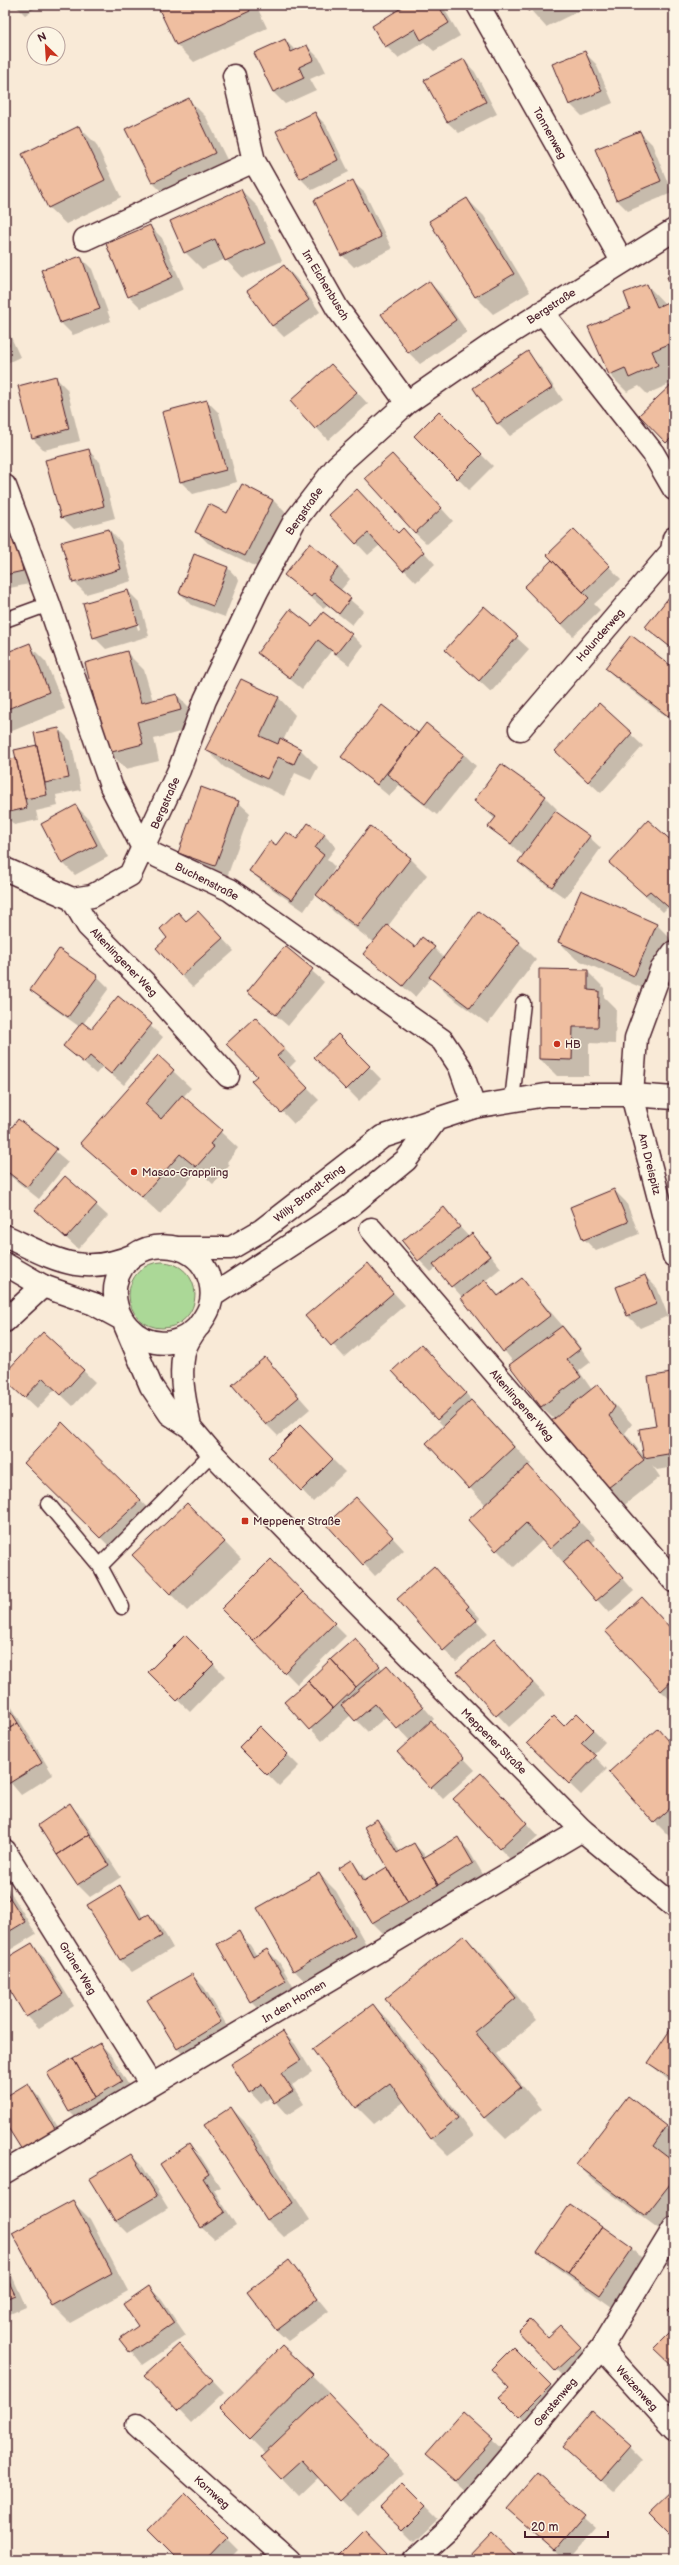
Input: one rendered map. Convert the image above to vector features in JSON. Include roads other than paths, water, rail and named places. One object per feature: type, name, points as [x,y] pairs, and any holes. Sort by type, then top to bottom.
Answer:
[{"type":"street","name":"Tannenweg","points":[[478,5],[622,261]]},
{"type":"street","name":"Im Eichenbusch","points":[[234,76],[254,161],[337,308],[407,403]]},
{"type":"street","points":[[85,238],[254,161]]},
{"type":"street","name":"Bergstraße","points":[[72,899],[92,896],[130,875],[144,850],[179,770],[205,700],[257,591],[294,522],[337,466],[407,403],[542,312],[674,230]]},
{"type":"street","points":[[542,312],[653,453],[674,489]]},
{"type":"street","points":[[5,486],[49,604],[111,786],[144,850]]},
{"type":"street","name":"Holunderweg","points":[[520,729],[672,551],[674,538]]},
{"type":"street","name":"Buchenstraße","points":[[144,850],[230,890],[442,1040],[460,1067],[474,1107]]},
{"type":"street","points":[[5,869],[72,899]]},
{"type":"street","name":"Altenlingener Weg","points":[[72,899],[88,926],[146,984],[228,1076]]},
{"type":"street","name":"Am Dreispitz","points":[[674,952],[661,970],[636,1038],[632,1095],[674,1256]]},
{"type":"street","name":"Willy-Brandt-Ring","points":[[178,1248],[231,1248],[262,1230],[382,1138],[474,1107],[546,1096],[632,1095],[674,1098]]},
{"type":"street","points":[[212,1296],[350,1206],[406,1160],[435,1121]]},
{"type":"street","name":"Altenlingener Weg","points":[[371,1229],[674,1581]]},
{"type":"street","points":[[5,1236],[66,1263],[104,1266],[156,1246],[178,1248],[192,1255],[203,1266],[210,1280],[212,1296],[208,1312],[200,1326],[186,1337],[170,1342],[154,1342],[138,1336],[123,1322],[94,1304],[42,1286],[5,1264]]},
{"type":"street","points":[[123,1322],[115,1305],[114,1290],[124,1264],[135,1254]]},
{"type":"street","points":[[5,1321],[42,1286]]},
{"type":"street","name":"Meppener Straße","points":[[123,1322],[151,1386],[170,1414],[190,1427],[212,1453],[582,1830],[674,1906]]},
{"type":"street","name":"Meppener Straße","points":[[190,1427],[181,1380],[185,1351],[200,1326]]},
{"type":"street","name":"In den Hornen","points":[[5,2172],[582,1830]]},
{"type":"street","name":"Grüner Weg","points":[[5,1851],[151,2085]]},
{"type":"street","name":"Gerstenweg","points":[[414,2560],[450,2527],[601,2348],[674,2228]]},
{"type":"street","name":"Weizenweg","points":[[601,2348],[674,2428]]},
{"type":"street","name":"Kornweg","points":[[137,2425],[288,2560]]},
{"type":"lane","points":[[5,620],[49,604]]},
{"type":"lane","points":[[512,1101],[523,1003]]},
{"type":"lane","points":[[100,1566],[212,1453]]},
{"type":"lane","points":[[48,1504],[100,1566],[122,1607]]},
{"type":"place","name":"HB","points":[[557,1044]]},
{"type":"place","name":"Masao-Grappling","points":[[134,1172]]},
{"type":"place","name":"Meppener Straße","points":[[245,1521]]}]
